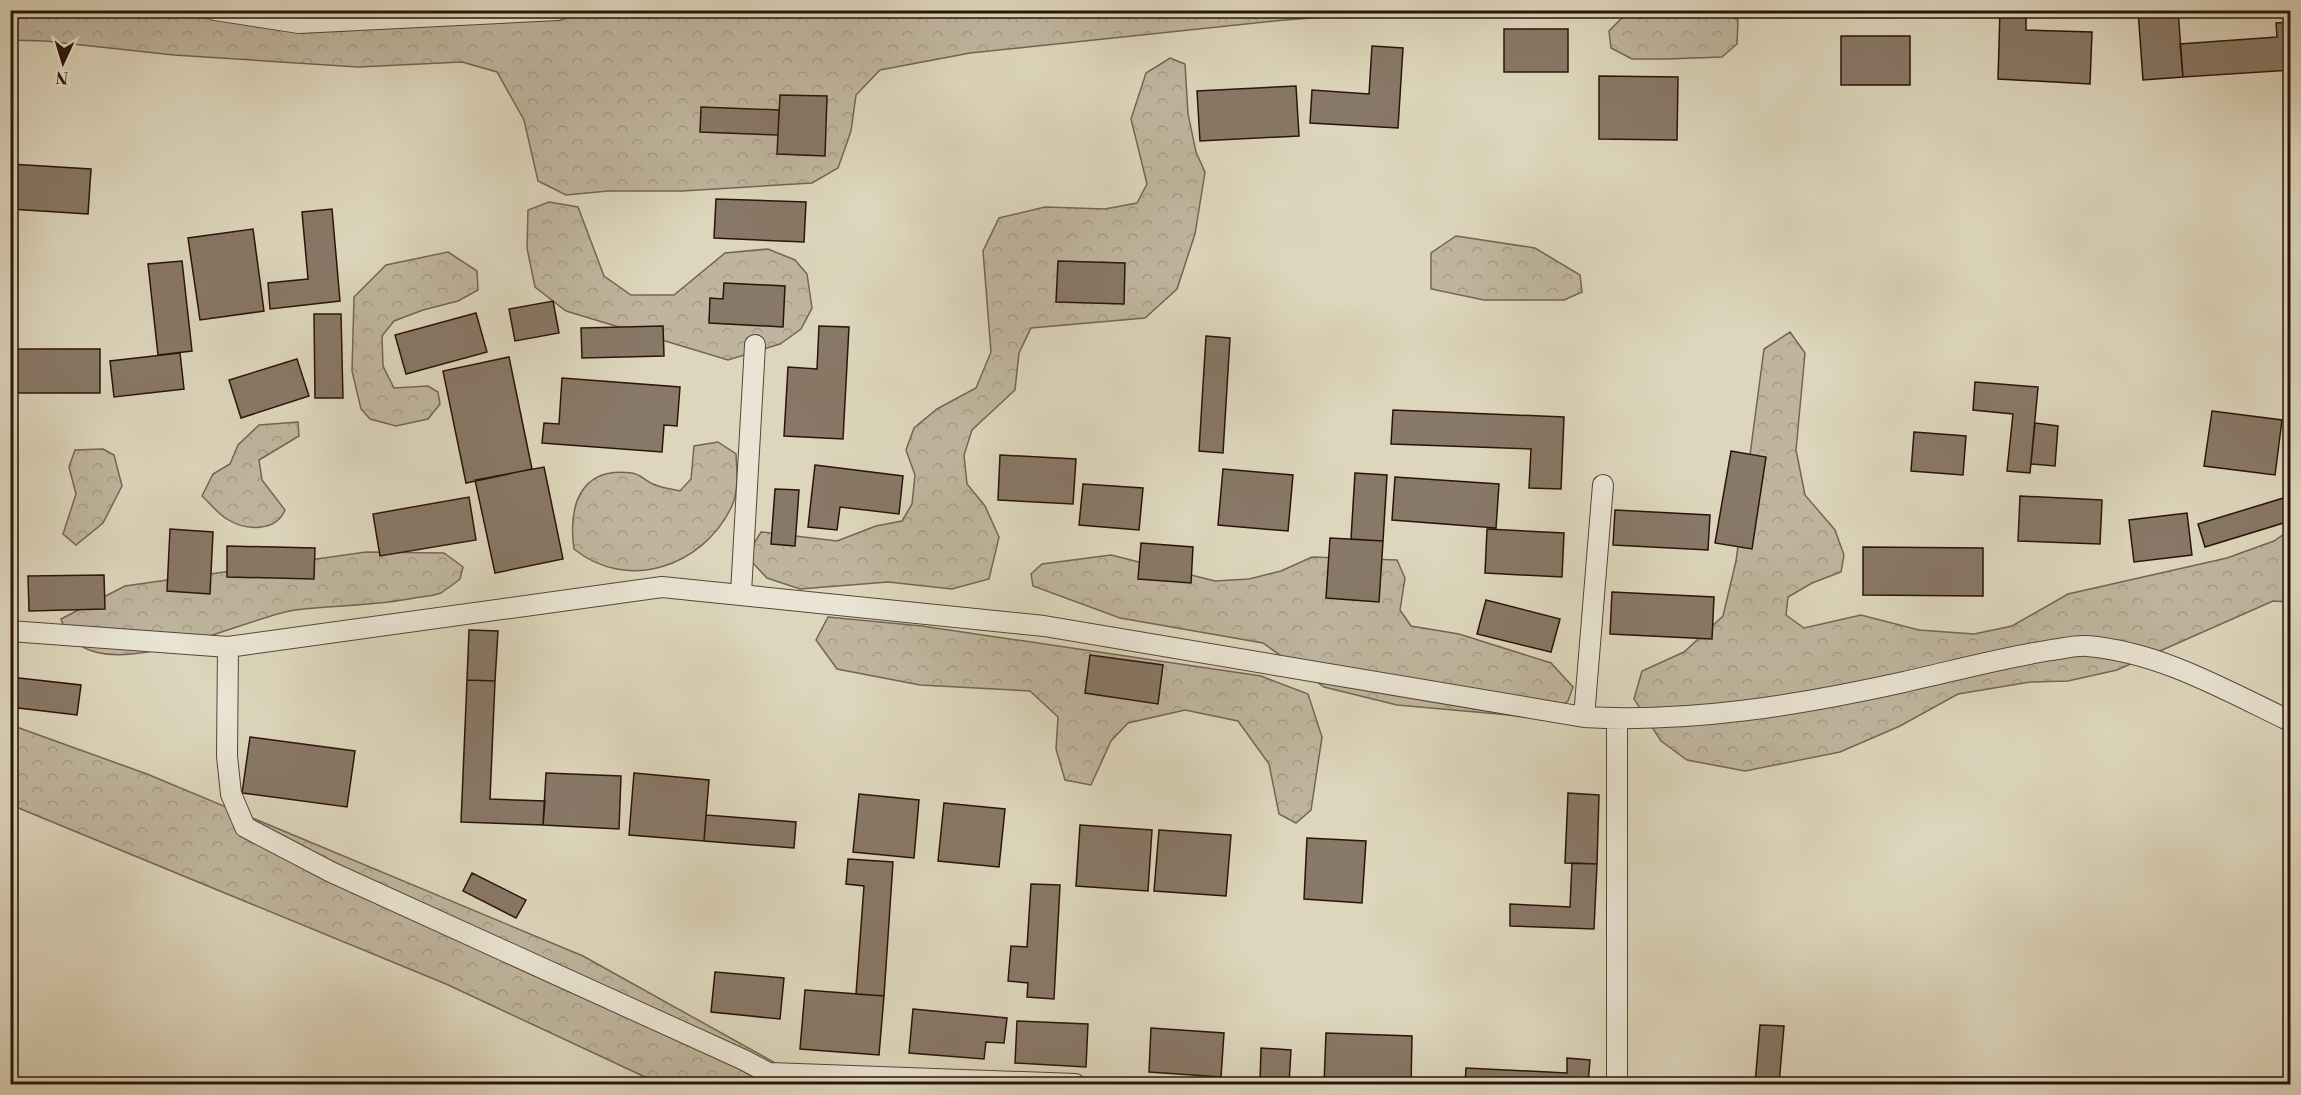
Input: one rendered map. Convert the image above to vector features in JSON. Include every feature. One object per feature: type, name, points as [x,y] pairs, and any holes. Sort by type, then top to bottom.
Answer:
[{"type":"lane","points":[[215,10],[298,23],[558,10]]},
{"type":"lane","points":[[741,593],[755,345]]},
{"type":"lane","points":[[1584,717],[1603,485]]},
{"type":"lane","points":[[10,632],[228,647],[662,587],[741,593],[1044,626],[1584,717],[1617,719],[1663,718],[1836,697],[2025,654],[2084,646],[2132,652],[2184,670],[2290,721]]},
{"type":"lane","points":[[228,647],[227,756],[231,794],[245,827],[331,872],[789,1084]]},
{"type":"lane","points":[[1617,719],[1617,1084]]},
{"type":"lane","points":[[768,1073],[1075,1084]]},
{"type":"green space","points":[[11,10],[215,11],[299,23],[516,10],[1403,11],[1285,20],[970,53],[880,70],[856,95],[851,131],[838,168],[812,183],[682,191],[608,191],[566,195],[538,181],[524,120],[497,72],[462,62],[358,67],[174,55],[45,41],[11,40]]},
{"type":"green space","points":[[1637,10],[1724,11],[1738,20],[1737,44],[1722,57],[1632,59],[1611,48],[1609,31],[1628,12]]},
{"type":"green space","points":[[1170,58],[1185,64],[1188,114],[1196,152],[1205,172],[1195,234],[1177,289],[1145,318],[1031,328],[1019,353],[1015,390],[972,430],[964,455],[967,484],[985,506],[999,537],[989,579],[952,589],[888,582],[800,589],[767,578],[752,562],[752,547],[761,532],[837,541],[876,526],[902,521],[912,504],[915,475],[906,450],[914,428],[937,409],[976,388],[991,352],[983,251],[999,218],[1045,207],[1105,209],[1137,203],[1147,184],[1131,119],[1146,73]]},
{"type":"green space","points":[[549,202],[578,207],[604,276],[631,295],[674,295],[725,253],[768,249],[795,260],[807,274],[812,308],[801,329],[780,344],[728,360],[566,311],[535,287],[527,248],[528,210]]},
{"type":"green space","points":[[1456,236],[1535,248],[1580,275],[1582,292],[1564,300],[1484,300],[1431,289],[1431,253]]},
{"type":"green space","points":[[448,252],[477,271],[478,290],[458,301],[423,310],[394,321],[382,336],[383,366],[394,388],[428,386],[438,392],[440,404],[428,419],[396,426],[370,419],[361,409],[352,371],[354,297],[386,265]]},
{"type":"green space","points":[[1790,332],[1805,353],[1796,450],[1805,495],[1835,530],[1844,555],[1841,572],[1812,583],[1788,597],[1786,615],[1804,628],[1861,615],[1919,630],[1974,634],[2012,626],[2068,594],[2227,558],[2274,541],[2290,530],[2290,602],[2273,601],[2117,670],[2068,681],[2030,682],[1958,694],[1900,726],[1840,752],[1745,771],[1687,760],[1661,741],[1634,699],[1642,671],[1684,652],[1723,616],[1736,561],[1764,349]]},
{"type":"green space","points":[[298,422],[299,436],[259,460],[262,480],[285,510],[275,522],[259,527],[242,526],[220,514],[202,496],[213,474],[230,464],[238,445],[259,425]]},
{"type":"green space","points":[[718,442],[736,454],[735,495],[731,508],[718,528],[702,545],[683,558],[661,567],[639,570],[617,569],[595,562],[574,549],[573,518],[576,504],[581,492],[589,483],[600,476],[614,472],[632,473],[650,483],[680,491],[691,479],[694,446]]},
{"type":"green space","points":[[103,449],[114,455],[122,486],[103,523],[76,545],[63,534],[76,494],[69,467],[75,450]]},
{"type":"green space","points":[[366,552],[444,553],[463,567],[460,579],[438,594],[385,603],[295,610],[168,648],[132,654],[100,653],[76,642],[61,619],[125,586]]},
{"type":"green space","points":[[1111,555],[1215,581],[1249,579],[1281,571],[1312,557],[1397,560],[1405,578],[1400,610],[1411,626],[1459,634],[1551,663],[1573,687],[1568,701],[1543,718],[1397,705],[1324,687],[1263,643],[1120,618],[1033,586],[1031,574],[1042,564]]},
{"type":"green space","points":[[828,617],[922,626],[1261,676],[1308,694],[1322,737],[1311,810],[1296,823],[1279,814],[1269,764],[1238,721],[1185,710],[1128,723],[1111,741],[1091,785],[1065,780],[1056,749],[1058,717],[1030,691],[920,685],[837,669],[816,640]]},
{"type":"green space","points":[[11,725],[147,774],[583,956],[813,1084],[660,1084],[446,984],[11,805]]},
{"type":"building","points":[[1792,10],[1827,10],[1827,17],[1792,17]]},
{"type":"building","points":[[2000,10],[2026,10],[2026,30],[2092,32],[2090,84],[1998,79]]},
{"type":"building","points":[[2138,10],[2178,10],[2183,77],[2143,80]]},
{"type":"building","points":[[2290,22],[2290,70],[2183,77],[2180,44],[2277,37],[2276,23]]},
{"type":"building","points":[[1504,29],[1568,29],[1568,72],[1504,72]]},
{"type":"building","points":[[1841,36],[1910,36],[1910,85],[1841,85]]},
{"type":"building","points":[[1372,46],[1403,48],[1398,128],[1310,123],[1312,90],[1369,94]]},
{"type":"building","points":[[1599,76],[1678,77],[1677,140],[1599,139]]},
{"type":"building","points":[[1296,86],[1299,136],[1200,141],[1197,91]]},
{"type":"building","points":[[780,95],[827,96],[825,156],[777,154]]},
{"type":"building","points":[[701,107],[779,110],[778,135],[700,132]]},
{"type":"building","points":[[10,164],[91,169],[88,214],[10,209]]},
{"type":"building","points":[[716,199],[806,202],[804,242],[714,238]]},
{"type":"building","points":[[332,209],[340,301],[270,309],[268,283],[308,279],[302,212]]},
{"type":"building","points":[[253,229],[264,311],[200,320],[188,238]]},
{"type":"building","points":[[182,261],[192,351],[158,355],[148,264]]},
{"type":"building","points":[[1058,261],[1125,263],[1124,304],[1056,302]]},
{"type":"building","points":[[724,283],[785,286],[783,327],[709,323],[710,298],[723,299]]},
{"type":"building","points":[[553,301],[559,333],[515,341],[509,309]]},
{"type":"building","points":[[476,313],[487,352],[406,374],[395,335]]},
{"type":"building","points":[[314,314],[341,314],[343,398],[315,398]]},
{"type":"building","points":[[663,326],[664,356],[582,358],[581,328]]},
{"type":"building","points":[[819,326],[849,327],[843,439],[784,436],[788,367],[817,369]]},
{"type":"building","points":[[1206,336],[1230,338],[1223,453],[1199,451]]},
{"type":"building","points":[[17,349],[100,349],[100,393],[17,393]]},
{"type":"building","points":[[180,353],[184,389],[114,397],[110,361]]},
{"type":"building","points":[[509,357],[532,469],[466,483],[443,371]]},
{"type":"building","points":[[297,359],[309,396],[241,418],[229,380]]},
{"type":"building","points":[[562,378],[680,387],[677,426],[664,425],[662,452],[542,443],[544,423],[559,424]]},
{"type":"building","points":[[1975,382],[2038,387],[2030,473],[2007,471],[2013,414],[1973,410]]},
{"type":"building","points":[[1393,410],[1564,417],[1561,489],[1529,488],[1531,449],[1391,444]]},
{"type":"building","points":[[2212,411],[2282,420],[2275,475],[2204,466]]},
{"type":"building","points":[[2035,423],[2058,426],[2055,466],[2031,464]]},
{"type":"building","points":[[1914,432],[1966,436],[1963,475],[1911,471]]},
{"type":"building","points":[[1731,451],[1766,457],[1752,549],[1715,543]]},
{"type":"building","points":[[1000,455],[1076,459],[1073,504],[998,500]]},
{"type":"building","points":[[815,465],[903,476],[899,514],[840,507],[837,530],[808,527]]},
{"type":"building","points":[[544,467],[563,559],[495,573],[475,480]]},
{"type":"building","points":[[1223,469],[1293,475],[1288,531],[1218,525]]},
{"type":"building","points":[[1355,473],[1387,475],[1383,541],[1351,539]]},
{"type":"building","points":[[1395,477],[1499,484],[1496,528],[1392,520]]},
{"type":"building","points":[[1083,484],[1143,488],[1139,530],[1079,525]]},
{"type":"building","points":[[775,489],[799,490],[795,546],[771,544]]},
{"type":"building","points":[[2020,496],[2102,500],[2100,544],[2018,541]]},
{"type":"building","points":[[2290,496],[2290,521],[2205,547],[2198,524]]},
{"type":"building","points":[[469,497],[476,540],[380,556],[373,514]]},
{"type":"building","points":[[1615,510],[1710,515],[1708,550],[1613,545]]},
{"type":"building","points":[[2187,513],[2192,555],[2134,562],[2129,520]]},
{"type":"building","points":[[170,529],[213,532],[210,594],[167,591]]},
{"type":"building","points":[[1487,529],[1564,533],[1562,577],[1485,573]]},
{"type":"building","points":[[1330,538],[1383,541],[1379,602],[1326,598]]},
{"type":"building","points":[[1141,543],[1193,547],[1191,583],[1138,579]]},
{"type":"building","points":[[227,546],[315,548],[314,579],[227,577]]},
{"type":"building","points":[[1863,547],[1983,548],[1983,596],[1863,595]]},
{"type":"building","points":[[104,575],[105,609],[29,611],[28,576]]},
{"type":"building","points":[[1612,592],[1714,597],[1712,639],[1610,634]]},
{"type":"building","points":[[1486,600],[1560,619],[1551,652],[1477,634]]},
{"type":"building","points":[[469,630],[498,631],[495,681],[467,680]]},
{"type":"building","points":[[1090,655],[1163,665],[1158,704],[1085,693]]},
{"type":"building","points":[[10,677],[81,685],[77,715],[10,707]]},
{"type":"building","points":[[467,680],[495,681],[490,799],[545,801],[543,825],[461,822]]},
{"type":"building","points":[[250,737],[355,751],[347,807],[242,793]]},
{"type":"building","points":[[546,773],[621,776],[619,829],[543,825]]},
{"type":"building","points":[[634,773],[709,780],[704,841],[629,835]]},
{"type":"building","points":[[1568,793],[1599,795],[1597,864],[1565,863]]},
{"type":"building","points":[[859,794],[919,800],[914,858],[853,852]]},
{"type":"building","points":[[944,803],[1005,809],[999,867],[938,861]]},
{"type":"building","points":[[706,815],[796,822],[794,848],[704,841]]},
{"type":"building","points":[[1080,825],[1152,830],[1148,891],[1076,886]]},
{"type":"building","points":[[1159,830],[1231,835],[1226,896],[1154,891]]},
{"type":"building","points":[[1307,838],[1366,841],[1362,903],[1304,899]]},
{"type":"building","points":[[848,859],[893,862],[884,996],[856,994],[864,886],[846,884]]},
{"type":"building","points":[[1572,863],[1597,864],[1594,929],[1510,926],[1510,904],[1570,907]]},
{"type":"building","points":[[472,873],[526,900],[516,918],[463,891]]},
{"type":"building","points":[[1031,884],[1060,885],[1054,999],[1027,997],[1028,983],[1008,981],[1011,946],[1027,947]]},
{"type":"building","points":[[715,972],[784,978],[780,1019],[711,1012]]},
{"type":"building","points":[[805,990],[884,996],[879,1055],[800,1049]]},
{"type":"building","points":[[913,1009],[1007,1018],[1004,1043],[986,1042],[984,1059],[909,1053]]},
{"type":"building","points":[[1017,1021],[1088,1024],[1086,1067],[1015,1063]]},
{"type":"building","points":[[1760,1025],[1784,1026],[1779,1084],[1755,1084]]},
{"type":"building","points":[[1151,1028],[1224,1033],[1221,1077],[1149,1072]]},
{"type":"building","points":[[1326,1033],[1412,1036],[1411,1084],[1324,1084]]},
{"type":"building","points":[[1261,1048],[1291,1050],[1289,1084],[1260,1083]]},
{"type":"building","points":[[1567,1058],[1590,1060],[1588,1084],[1465,1084],[1466,1068],[1567,1073]]}]
